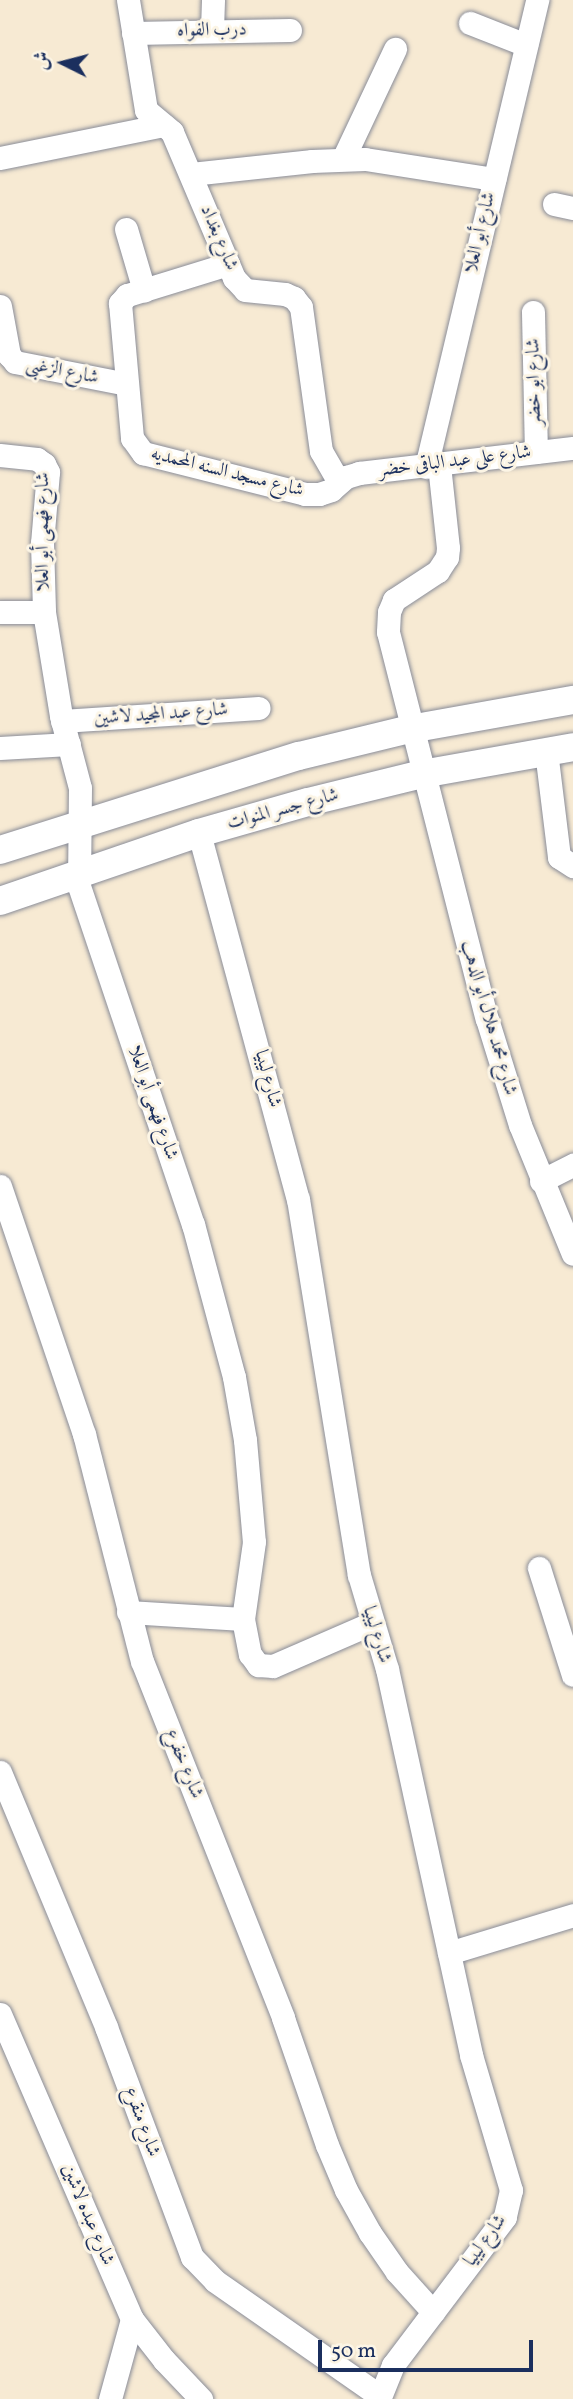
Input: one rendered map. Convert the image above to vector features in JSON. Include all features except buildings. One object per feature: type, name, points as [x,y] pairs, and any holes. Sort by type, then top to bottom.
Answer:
[{"type":"street","name":"شارع بغداد","points":[[128,0],[146,110],[172,132],[234,278],[245,290],[285,294],[295,298],[301,307],[321,451],[339,482]]},
{"type":"street","points":[[212,29],[213,0]]},
{"type":"street","name":"شارع أبو العلا","points":[[433,466],[494,179],[537,0]]},
{"type":"street","points":[[470,23],[526,45]]},
{"type":"street","name":"درب الفواه","points":[[133,33],[212,29],[290,30]]},
{"type":"street","points":[[343,159],[395,49]]},
{"type":"street","points":[[0,158],[164,125]]},
{"type":"street","points":[[191,174],[343,159],[388,160],[494,179]]},
{"type":"street","points":[[126,229],[144,290],[228,264]]},
{"type":"street","name":"شارع مسجد السنه المحمديه","points":[[144,290],[127,295],[120,303],[132,438],[144,453],[305,494],[331,490],[339,482]]},
{"type":"street","name":"شارع الزغبى","points":[[0,306],[9,355],[15,362],[127,384]]},
{"type":"street","name":"شارع ابو خضر","points":[[533,312],[537,452]]},
{"type":"street","name":"شارع على عبد الباقى خضر","points":[[339,482],[359,473],[573,448]]},
{"type":"street","name":"شارع فهمى أبو العلا","points":[[0,454],[37,459],[44,464],[48,472],[42,543],[44,612],[50,665],[80,788],[78,875],[81,897],[193,1224],[234,1377],[245,1440],[254,1542],[243,1619],[253,1661],[268,1667],[372,1623]]},
{"type":"street","points":[[410,729],[388,632],[389,612],[394,600],[438,571],[447,557],[449,548],[433,466]]},
{"type":"street","points":[[0,612],[44,612]]},
{"type":"street","points":[[0,850],[275,763],[410,729],[573,700]]},
{"type":"street","name":"شارع عبد المجيد لاشين","points":[[62,721],[260,708]]},
{"type":"street","name":"شارع محمد هلال أبو الدهب","points":[[410,729],[487,1019],[541,1181],[573,1254]]},
{"type":"street","points":[[0,748],[69,744]]},
{"type":"street","points":[[559,749],[559,857],[573,866]]},
{"type":"street","name":"شارع جسر المنوات","points":[[0,901],[199,833],[308,802],[422,775],[559,749]]},
{"type":"street","name":"شارع ليبيا","points":[[199,833],[301,1211],[349,1526],[372,1623],[387,1669],[471,2055],[511,2190],[511,2204],[505,2217],[393,2365],[379,2398]]},
{"type":"street","points":[[541,1181],[573,1165]]},
{"type":"street","name":"شارع خفرع","points":[[0,1186],[84,1434],[142,1661],[283,2018],[327,2145],[346,2190],[397,2273],[433,2312]]},
{"type":"street","points":[[539,1568],[573,1675]]},
{"type":"street","points":[[128,1612],[243,1619]]},
{"type":"street","name":"شارع منقرع","points":[[0,1772],[106,2027],[192,2257],[215,2281],[379,2398]]},
{"type":"street","points":[[449,1953],[573,1915]]},
{"type":"street","name":"شارع عبده لاشين","points":[[0,2014],[132,2319],[201,2399]]},
{"type":"street","points":[[110,2399],[132,2319]]}]
